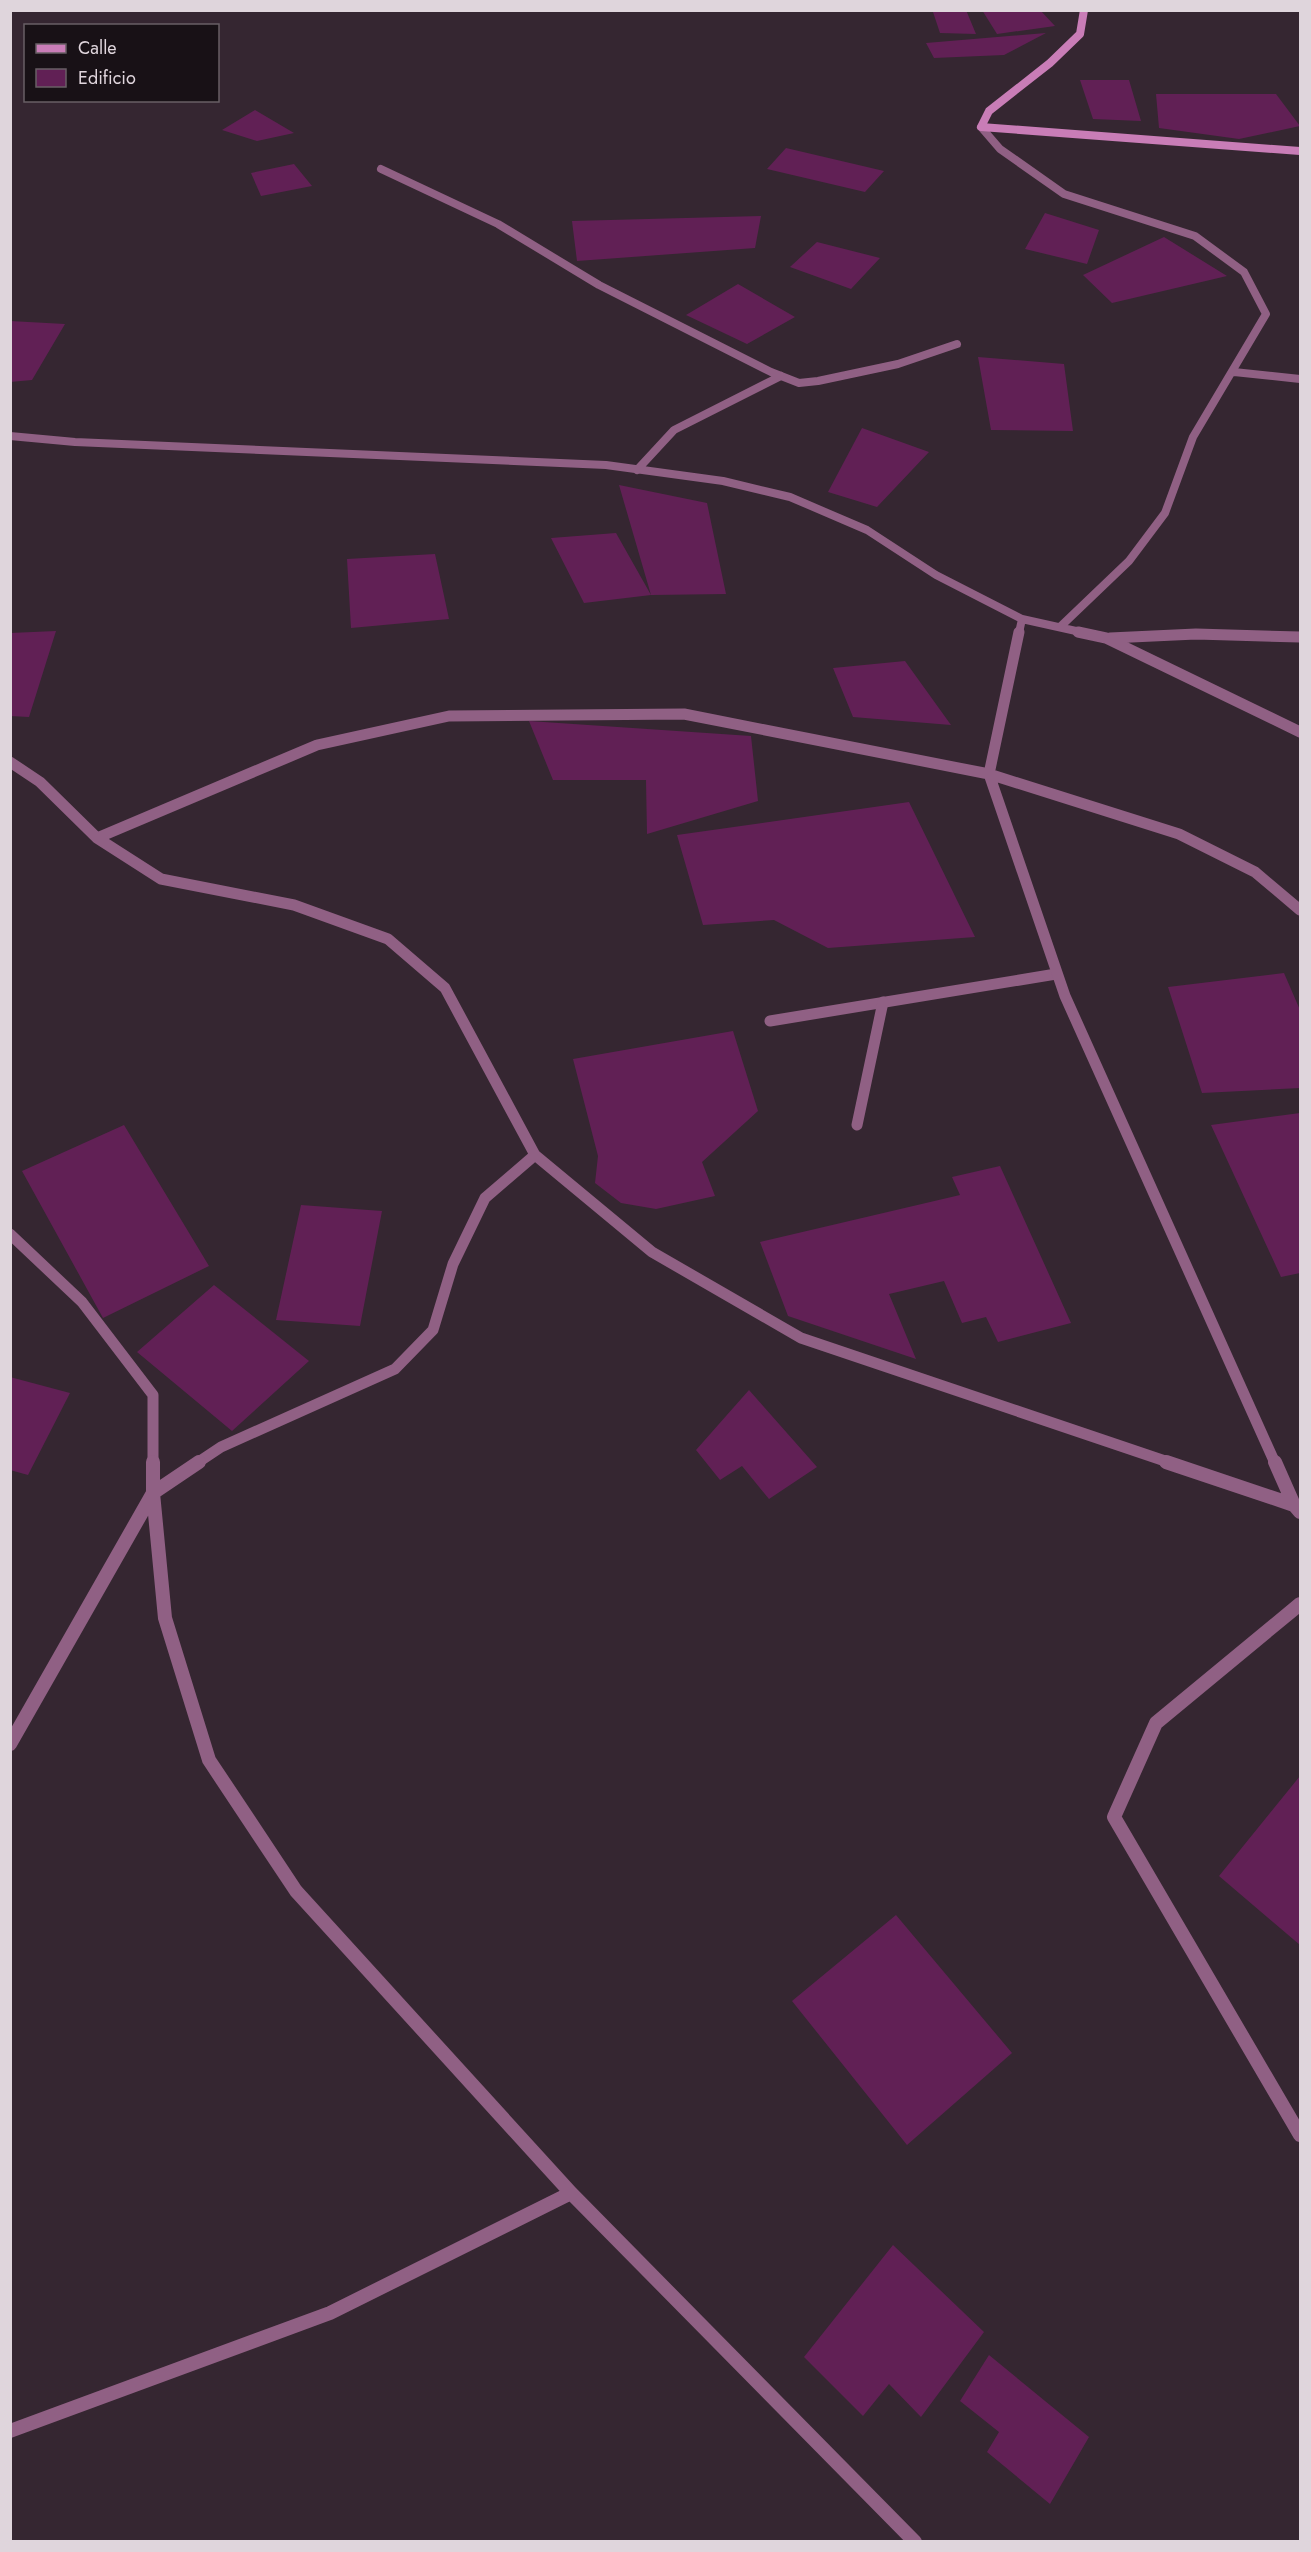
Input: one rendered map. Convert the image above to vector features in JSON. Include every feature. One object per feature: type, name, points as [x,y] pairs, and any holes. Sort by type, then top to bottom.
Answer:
[{"type":"street","points":[[981,127],[989,111],[1050,63],[1080,34],[1084,10]]},
{"type":"street","points":[[981,127],[1300,151]]},
{"type":"street","points":[[981,127],[1000,149],[1064,194],[1195,236],[1244,272],[1266,314],[1234,372],[1193,437],[1165,513],[1130,561],[1060,627]]},
{"type":"street","points":[[381,169],[498,225],[599,285],[799,383],[898,364],[957,344]]},
{"type":"street","points":[[1234,372],[1300,379]]},
{"type":"street","points":[[637,470],[674,430],[781,376]]},
{"type":"street","points":[[10,436],[87,442],[606,465],[723,482],[790,497],[867,530],[936,575],[1022,620],[1106,638],[1300,732]]},
{"type":"street","points":[[1022,620],[989,774],[1056,974],[1297,1509]]},
{"type":"street","points":[[1106,638],[1196,634],[1300,637]]},
{"type":"street","points":[[96,838],[317,745],[449,716],[684,714],[989,774],[1179,834],[1255,872],[1300,910]]},
{"type":"street","points":[[10,762],[40,782],[96,838],[161,879],[294,905],[388,939],[445,988],[535,1155],[652,1252],[801,1338],[1297,1509]]},
{"type":"street","points":[[770,1021],[1056,974]]},
{"type":"street","points":[[857,1125],[883,1002]]},
{"type":"street","points":[[10,1744],[153,1493],[221,1447],[395,1370],[433,1330],[453,1264],[485,1198],[535,1155]]},
{"type":"street","points":[[10,1233],[82,1302],[153,1395],[153,1493],[165,1618],[209,1760],[296,1891],[571,2193],[915,2541]]},
{"type":"street","points":[[1300,1604],[1156,1723],[1114,1817],[1300,2135]]},
{"type":"street","points":[[10,2430],[330,2313],[571,2193]]},
{"type":"building","points":[[966,10],[976,34],[940,33],[933,12]]},
{"type":"building","points":[[982,10],[1040,10],[1055,26],[997,34]]},
{"type":"building","points":[[1046,33],[1004,55],[934,58],[926,43]]},
{"type":"building","points":[[1080,80],[1129,80],[1141,121],[1093,119]]},
{"type":"building","points":[[1156,94],[1276,94],[1300,126],[1239,139],[1159,128]]},
{"type":"building","points":[[255,110],[294,133],[257,141],[222,130]]},
{"type":"building","points":[[786,148],[884,171],[865,192],[767,169]]},
{"type":"building","points":[[294,164],[312,186],[261,196],[251,173]]},
{"type":"building","points":[[1045,213],[1099,230],[1087,264],[1025,249]]},
{"type":"building","points":[[761,216],[755,248],[577,261],[572,221]]},
{"type":"building","points":[[1164,237],[1227,276],[1112,303],[1083,275]]},
{"type":"building","points":[[817,242],[880,258],[851,289],[790,267]]},
{"type":"building","points":[[738,284],[795,317],[747,344],[686,315]]},
{"type":"building","points":[[10,321],[65,324],[32,380],[10,382]]},
{"type":"building","points":[[978,357],[1064,364],[1073,431],[991,430]]},
{"type":"building","points":[[862,428],[929,452],[877,507],[828,492]]},
{"type":"building","points":[[619,485],[707,503],[726,594],[651,595]]},
{"type":"building","points":[[616,533],[651,595],[584,603],[551,538]]},
{"type":"building","points":[[435,554],[449,619],[351,628],[347,559]]},
{"type":"building","points":[[56,631],[29,717],[10,716],[10,633]]},
{"type":"building","points":[[905,661],[951,725],[853,717],[833,668]]},
{"type":"building","points":[[529,721],[751,736],[758,801],[647,834],[646,780],[553,780]]},
{"type":"building","points":[[909,802],[975,937],[828,948],[774,920],[703,925],[677,835]]},
{"type":"building","points":[[1284,973],[1300,1010],[1300,1088],[1202,1093],[1168,987]]},
{"type":"building","points":[[733,1031],[758,1111],[702,1162],[715,1196],[656,1209],[621,1203],[595,1183],[598,1156],[573,1059]]},
{"type":"building","points":[[1300,1113],[1300,1273],[1281,1277],[1211,1125]]},
{"type":"building","points":[[124,1125],[209,1266],[103,1318],[22,1171]]},
{"type":"building","points":[[1000,1166],[1071,1323],[998,1342],[986,1317],[962,1323],[944,1281],[889,1294],[916,1359],[788,1316],[760,1242],[960,1195],[952,1177]]},
{"type":"building","points":[[301,1205],[382,1211],[360,1326],[276,1320]]},
{"type":"building","points":[[214,1285],[309,1361],[232,1431],[137,1352]]},
{"type":"building","points":[[10,1377],[70,1393],[28,1475],[10,1470]]},
{"type":"building","points":[[749,1390],[817,1467],[769,1499],[742,1466],[720,1480],[696,1450]]},
{"type":"building","points":[[1300,1776],[1300,1945],[1219,1876]]},
{"type":"building","points":[[896,1915],[1012,2053],[907,2145],[792,2001]]},
{"type":"building","points":[[893,2245],[984,2332],[921,2417],[889,2384],[863,2416],[804,2357]]},
{"type":"building","points":[[989,2355],[1089,2437],[1050,2504],[987,2452],[999,2432],[960,2401]]}]
